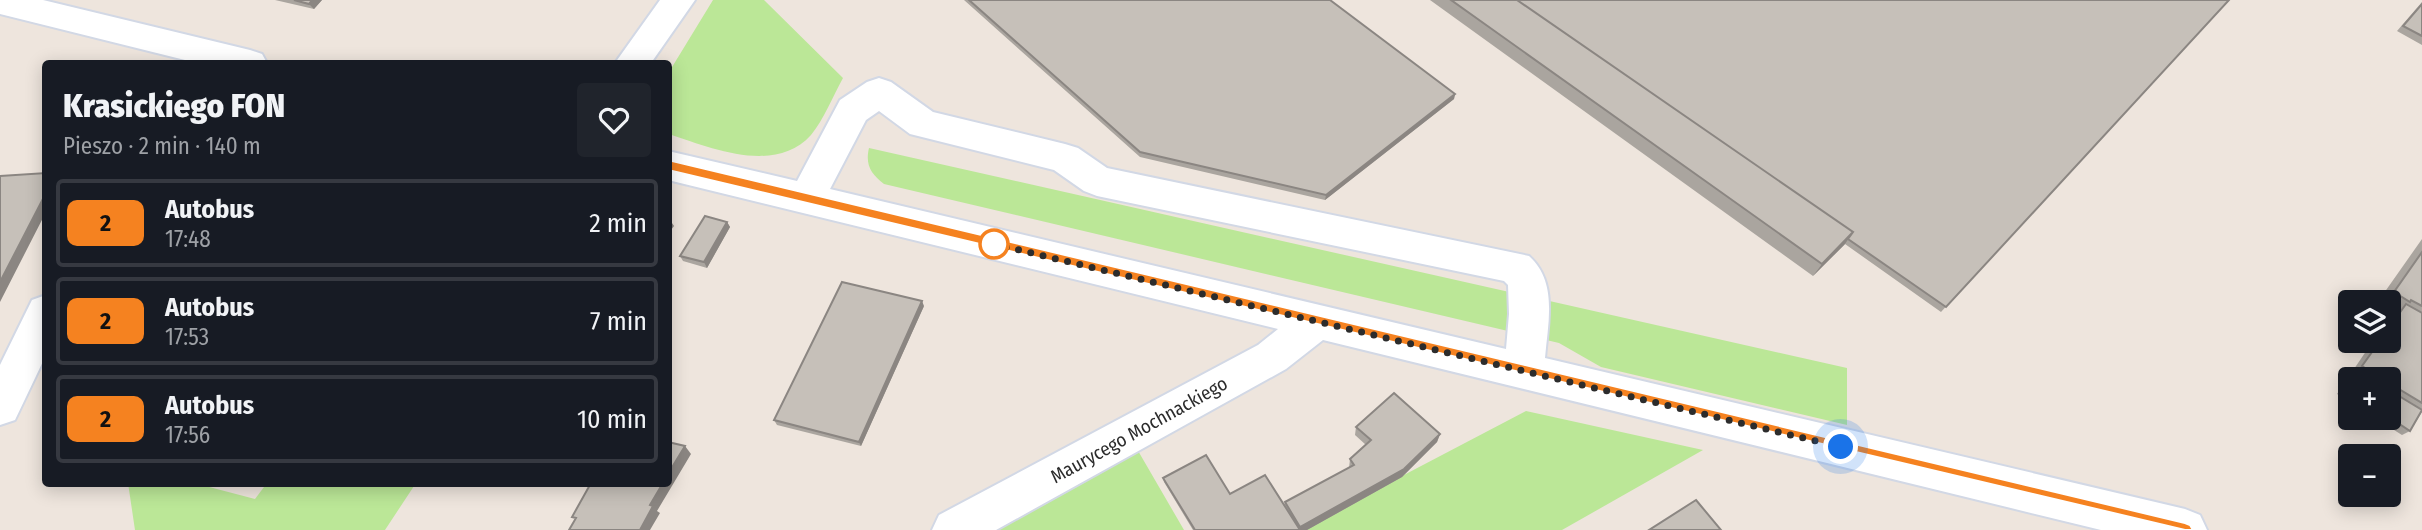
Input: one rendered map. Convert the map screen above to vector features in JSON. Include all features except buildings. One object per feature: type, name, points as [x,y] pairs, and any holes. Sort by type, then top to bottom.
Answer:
[{"type":"street","points":[[634,60],[678,0]]},
{"type":"street","points":[[0,2],[185,56],[222,60]]},
{"type":"street","points":[[807,197],[853,110],[879,92],[923,124],[1065,158],[1097,181],[1515,267],[1527,278],[1529,314],[1524,370]]},
{"type":"street","points":[[672,166],[2185,530]]},
{"type":"street","points":[[0,407],[42,320]]},
{"type":"street","name":"Maurycego Mochnackiego","points":[[954,530],[1272,357],[1318,321]]},
{"type":"green space","points":[[713,0],[764,0],[843,78],[816,129],[796,147],[780,154],[742,155],[672,135],[672,67]]},
{"type":"green space","points":[[869,148],[1847,368],[1847,425],[1601,367],[1559,343],[884,184],[870,169]]},
{"type":"green space","points":[[1526,411],[1703,450],[1562,530],[1299,530]]},
{"type":"green space","points":[[1137,449],[1184,530],[993,530]]},
{"type":"green space","points":[[129,487],[209,487],[255,499],[264,487],[413,487],[385,530],[135,530]]},
{"type":"bus line","name":"2","points":[[672,166],[2185,530]]},
{"type":"route","points":[[994,244],[1841,447]]}]
